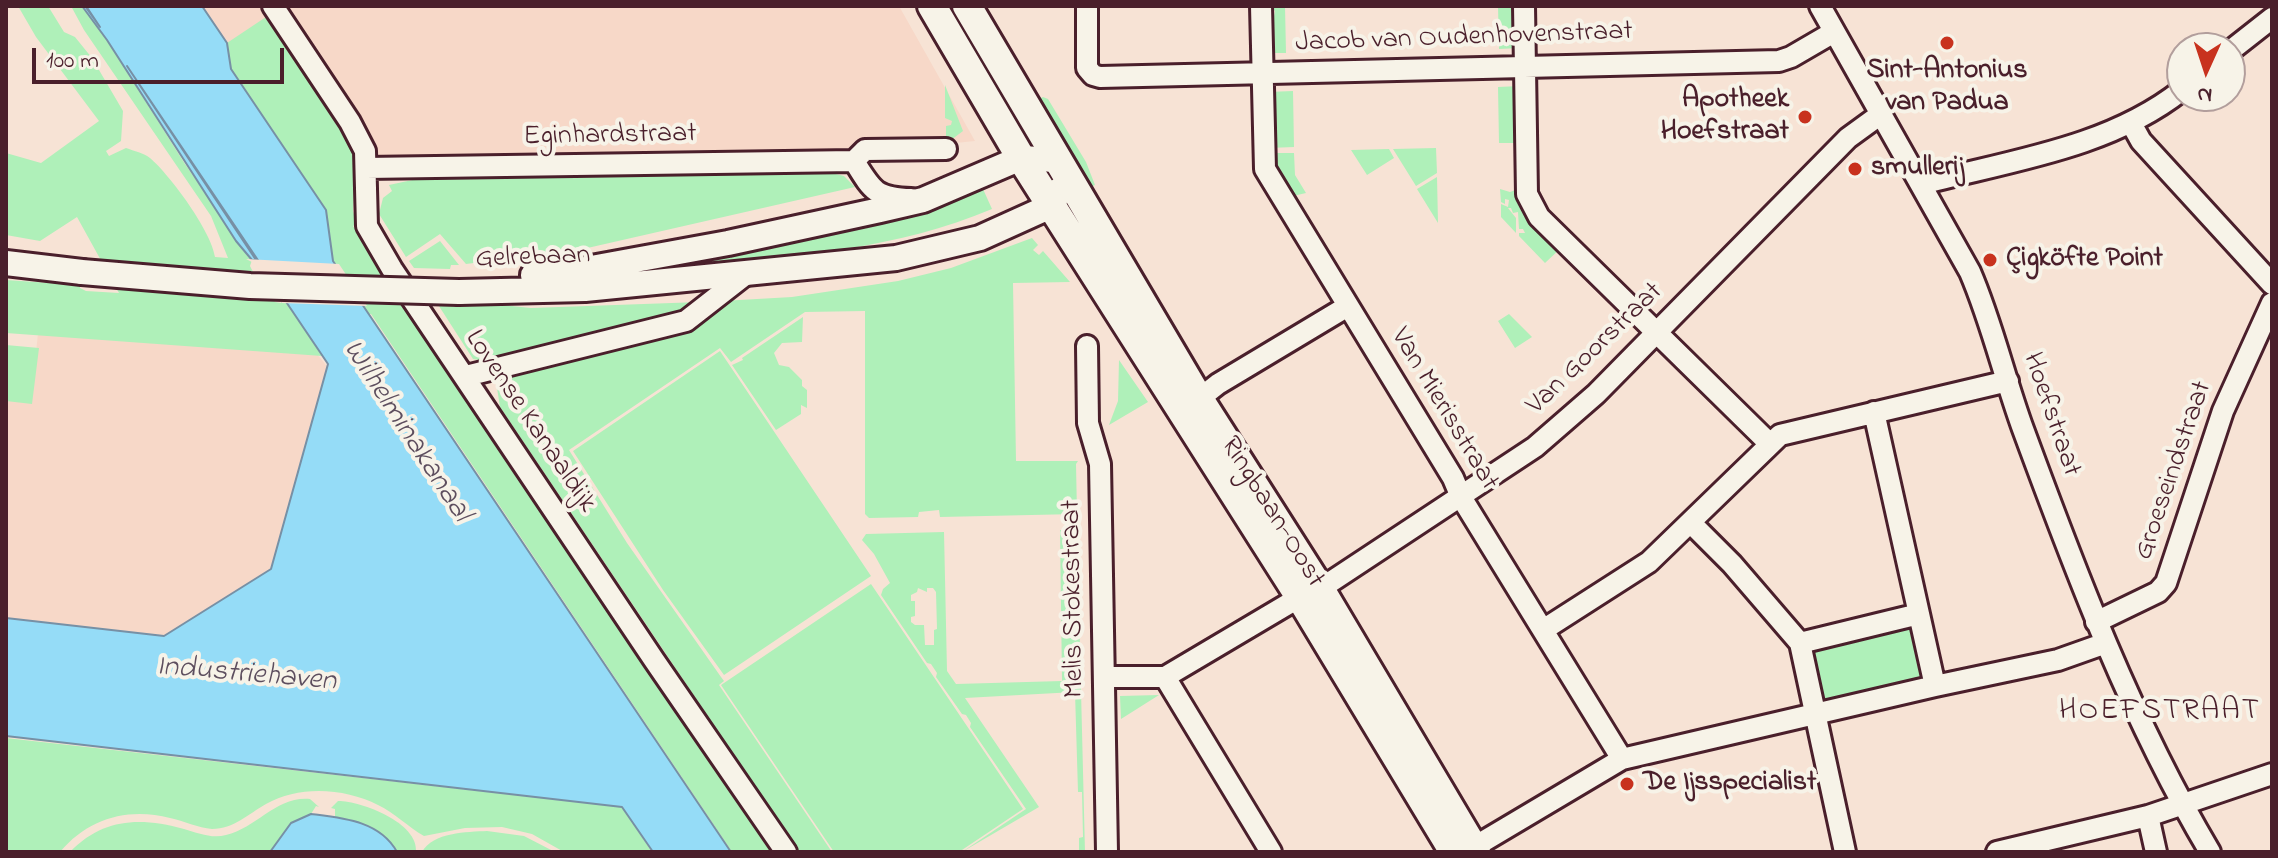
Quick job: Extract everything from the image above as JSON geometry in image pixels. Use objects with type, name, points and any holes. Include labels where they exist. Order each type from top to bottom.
[{"type":"main road","name":"Ringbaan-Oost","points":[[932,6],[1021,158],[1310,593]]},
{"type":"main road","name":"Ringbaan-Oost","points":[[967,6],[1310,593],[1468,850]]},
{"type":"street","name":"Lovense Kanaaldijk","points":[[273,6],[350,122],[365,151],[367,226],[402,284],[786,852]]},
{"type":"street","name":"Jacob van Oudenhovenstraat","points":[[1087,6],[1089,72],[1100,77],[1263,74],[1525,58],[1779,61],[1834,32]]},
{"type":"street","name":"Van Mierisstraat","points":[[1261,6],[1265,169],[1622,759]]},
{"type":"street","points":[[1524,6],[1527,194],[1531,206],[1770,444]]},
{"type":"street","name":"Hoefstraat","points":[[1820,6],[1970,272],[1987,312],[2021,424],[2096,622],[2181,803],[2210,852]]},
{"type":"street","points":[[2246,38],[2272,18]]},
{"type":"street","points":[[1921,184],[2088,140],[2131,123],[2166,100]]},
{"type":"street","name":"Van Goorstraat","points":[[1165,677],[1310,593],[1535,447],[1596,394],[1848,138],[1881,114]]},
{"type":"street","points":[[2131,123],[2141,141],[2272,284]]},
{"type":"street","name":"Eginhardstraat","points":[[366,168],[854,161],[865,150],[946,149]]},
{"type":"street","points":[[1021,158],[1060,167],[1053,205]]},
{"type":"street","name":"Gelrebaan","points":[[455,287],[579,270],[728,243],[923,200],[1021,158]]},
{"type":"street","points":[[854,161],[872,190],[887,199],[923,200]]},
{"type":"street","name":"Gelrebaan","points":[[6,263],[79,267],[250,286],[585,289],[896,258],[980,238],[1053,205]]},
{"type":"street","name":"Gelrebaan","points":[[6,254],[79,267]]},
{"type":"street","points":[[466,376],[686,321],[745,275]]},
{"type":"street","name":"Groeseindstraat","points":[[2096,622],[2158,592],[2166,583],[2223,411],[2272,303]]},
{"type":"street","points":[[1199,399],[1218,384],[1348,306]]},
{"type":"street","name":"Melis Stokestraat","points":[[1087,346],[1088,423],[1100,464],[1107,852]]},
{"type":"street","points":[[1543,630],[1649,562],[1786,432],[2008,381]]},
{"type":"street","points":[[1874,412],[1935,686]]},
{"type":"street","points":[[1691,523],[1732,564],[1800,643],[1845,852]]},
{"type":"street","points":[[1800,643],[1919,614]]},
{"type":"street","points":[[1468,850],[1622,759],[2058,660],[2106,643]]},
{"type":"street","points":[[1105,677],[1165,677],[1271,852]]},
{"type":"street","points":[[1997,852],[2148,816],[2272,774]]},
{"type":"street","points":[[2148,816],[2156,852]]},
{"type":"shaded area","points":[[198,6],[899,6],[975,141],[877,151],[303,157]]},
{"type":"shaded area","points":[[38,333],[317,354],[329,369],[282,595],[164,654],[6,633],[6,398],[31,401]]},
{"type":"green space","points":[[18,6],[48,6],[64,32],[75,37],[92,58],[123,111],[121,141],[106,151],[109,156],[126,148],[150,158],[189,204],[206,233],[215,257],[228,258],[211,216],[84,30],[71,6],[82,6],[252,260],[252,270],[275,302],[281,303],[283,297],[322,356],[6,333],[6,280],[80,285],[86,291],[119,293],[77,217],[40,241],[6,235],[6,153],[41,163],[99,121],[36,37]]},
{"type":"green space","points":[[1269,6],[1285,6],[1286,53],[1267,53],[1275,11]]},
{"type":"green space","points":[[1498,6],[1519,6],[1519,48],[1499,49]]},
{"type":"green space","points":[[269,15],[342,124],[350,141],[355,169],[353,211],[357,224],[353,226],[415,312],[412,314],[681,713],[684,712],[691,721],[688,724],[775,852],[732,852],[333,261],[326,210],[231,69],[227,43]]},
{"type":"green space","points":[[945,85],[963,131],[951,140],[946,139],[946,126],[951,125],[952,121],[945,118]]},
{"type":"green space","points":[[1520,86],[1521,143],[1499,143],[1498,87]]},
{"type":"green space","points":[[1293,91],[1294,147],[1269,148],[1268,92]]},
{"type":"green space","points":[[1043,97],[1048,99],[1086,162],[1095,185],[1088,188],[1035,101]]},
{"type":"green space","points":[[1436,148],[1437,173],[1416,186],[1393,149]]},
{"type":"green space","points":[[1389,149],[1394,158],[1367,175],[1351,150]]},
{"type":"green space","points":[[1270,153],[1294,153],[1295,175],[1306,193],[1293,196],[1271,170]]},
{"type":"green space","points":[[831,169],[832,173],[844,176],[855,187],[583,249],[466,264],[440,234],[406,257],[379,214],[383,198],[392,191],[389,185],[417,179]]},
{"type":"green space","points":[[1437,177],[1438,223],[1417,189]]},
{"type":"green space","points":[[983,189],[992,209],[920,233],[846,249],[694,267],[693,261],[915,214]]},
{"type":"green space","points":[[1500,189],[1510,192],[1518,189],[1562,247],[1545,263],[1519,236],[1519,233],[1525,233],[1519,229],[1518,212],[1513,213],[1508,208],[1516,218],[1516,233],[1501,217],[1501,204],[1508,207],[1509,200],[1505,199],[1505,204],[1501,202]]},
{"type":"green space","points":[[1032,238],[1038,245],[1033,250],[1039,255],[1043,251],[1070,282],[1013,283],[1016,461],[1078,461],[1077,514],[940,517],[939,510],[919,512],[918,517],[869,518],[865,514],[865,311],[805,312],[731,362],[720,348],[569,450],[627,543],[724,681],[719,685],[832,852],[799,852],[500,407],[497,388],[505,374],[722,301],[792,297],[898,281],[951,268]]},
{"type":"green space","points":[[440,241],[459,265],[451,265],[450,269],[414,268],[409,261]]},
{"type":"green space","points":[[700,302],[691,311],[485,361],[473,359],[437,303],[531,308]]},
{"type":"green space","points":[[1509,314],[1532,337],[1515,348],[1498,321]]},
{"type":"green space","points":[[803,317],[802,342],[782,343],[774,353],[779,365],[789,367],[802,380],[802,386],[807,390],[807,408],[801,405],[801,414],[776,430],[732,365]]},
{"type":"green space","points":[[6,345],[39,348],[32,404],[6,401]]},
{"type":"green space","points":[[720,351],[871,576],[724,675],[663,590],[573,451]]},
{"type":"green space","points":[[1119,360],[1148,402],[1109,425],[1118,401]]},
{"type":"green space","points":[[1077,529],[1085,852],[1079,852],[1079,838],[1083,837],[1082,792],[1078,792],[1075,692],[965,698],[1039,807],[962,852],[1026,809],[970,727],[966,715],[962,714],[936,677],[931,664],[927,663],[881,595],[890,583],[874,554],[862,540],[866,534],[944,532],[947,671],[956,684],[1062,681],[1060,530]],"holes":[[[918,588],[927,592],[927,588],[933,588],[936,592],[934,645],[925,645],[924,625],[911,622],[911,617],[915,616],[915,601],[911,601],[911,595]]]},
{"type":"green space","points":[[871,584],[1023,809],[959,852],[834,852],[721,685]]},
{"type":"green space","points":[[1916,620],[1929,682],[1818,708],[1805,647]]},
{"type":"green space","points":[[1159,695],[1121,719],[1120,696]]},
{"type":"green space","points":[[6,738],[622,807],[652,852],[564,852],[532,834],[502,827],[465,828],[424,836],[365,799],[337,792],[307,791],[279,798],[234,824],[220,828],[207,828],[155,815],[125,815],[96,823],[71,840],[60,852],[6,852]]},
{"type":"green space","points":[[310,799],[319,807],[291,823],[270,852],[70,852],[96,832],[123,823],[152,823],[210,836],[226,835],[287,802]]},
{"type":"green space","points":[[338,801],[374,809],[399,823],[414,841],[416,852],[397,852],[385,838],[370,828],[335,817],[335,809],[331,808]]},
{"type":"green space","points":[[487,831],[524,836],[555,852],[422,852],[427,845],[442,837]]},
{"type":"water","points":[[82,6],[100,27],[86,6],[202,6],[227,43],[231,69],[326,210],[333,261],[731,852],[653,852],[622,807],[6,736],[6,618],[164,636],[271,569],[328,364],[127,66],[256,260],[252,260],[236,241]]},
{"type":"water","points":[[311,814],[371,827],[397,852],[270,852],[291,823]]},
{"type":"pier","points":[[246,259],[339,264],[367,306],[282,303],[256,264]]},
{"type":"place","name":"Sint-Antonius van Padua","points":[[1947,43]]},
{"type":"place","name":"Apotheek Hoefstraat","points":[[1805,117]]},
{"type":"place","name":"smullerij","points":[[1855,169]]},
{"type":"place","name":"Çigköfte Point","points":[[1990,260]]},
{"type":"place","name":"De Ijsspecialist","points":[[1627,784]]},
{"type":"district","name":"HOEFSTRAAT","points":[[2160,713]]},
{"type":"water label","name":"Wilhelminakanaal","points":[[405,432]]},
{"type":"water label","name":"Industriehaven","points":[[246,676]]}]
